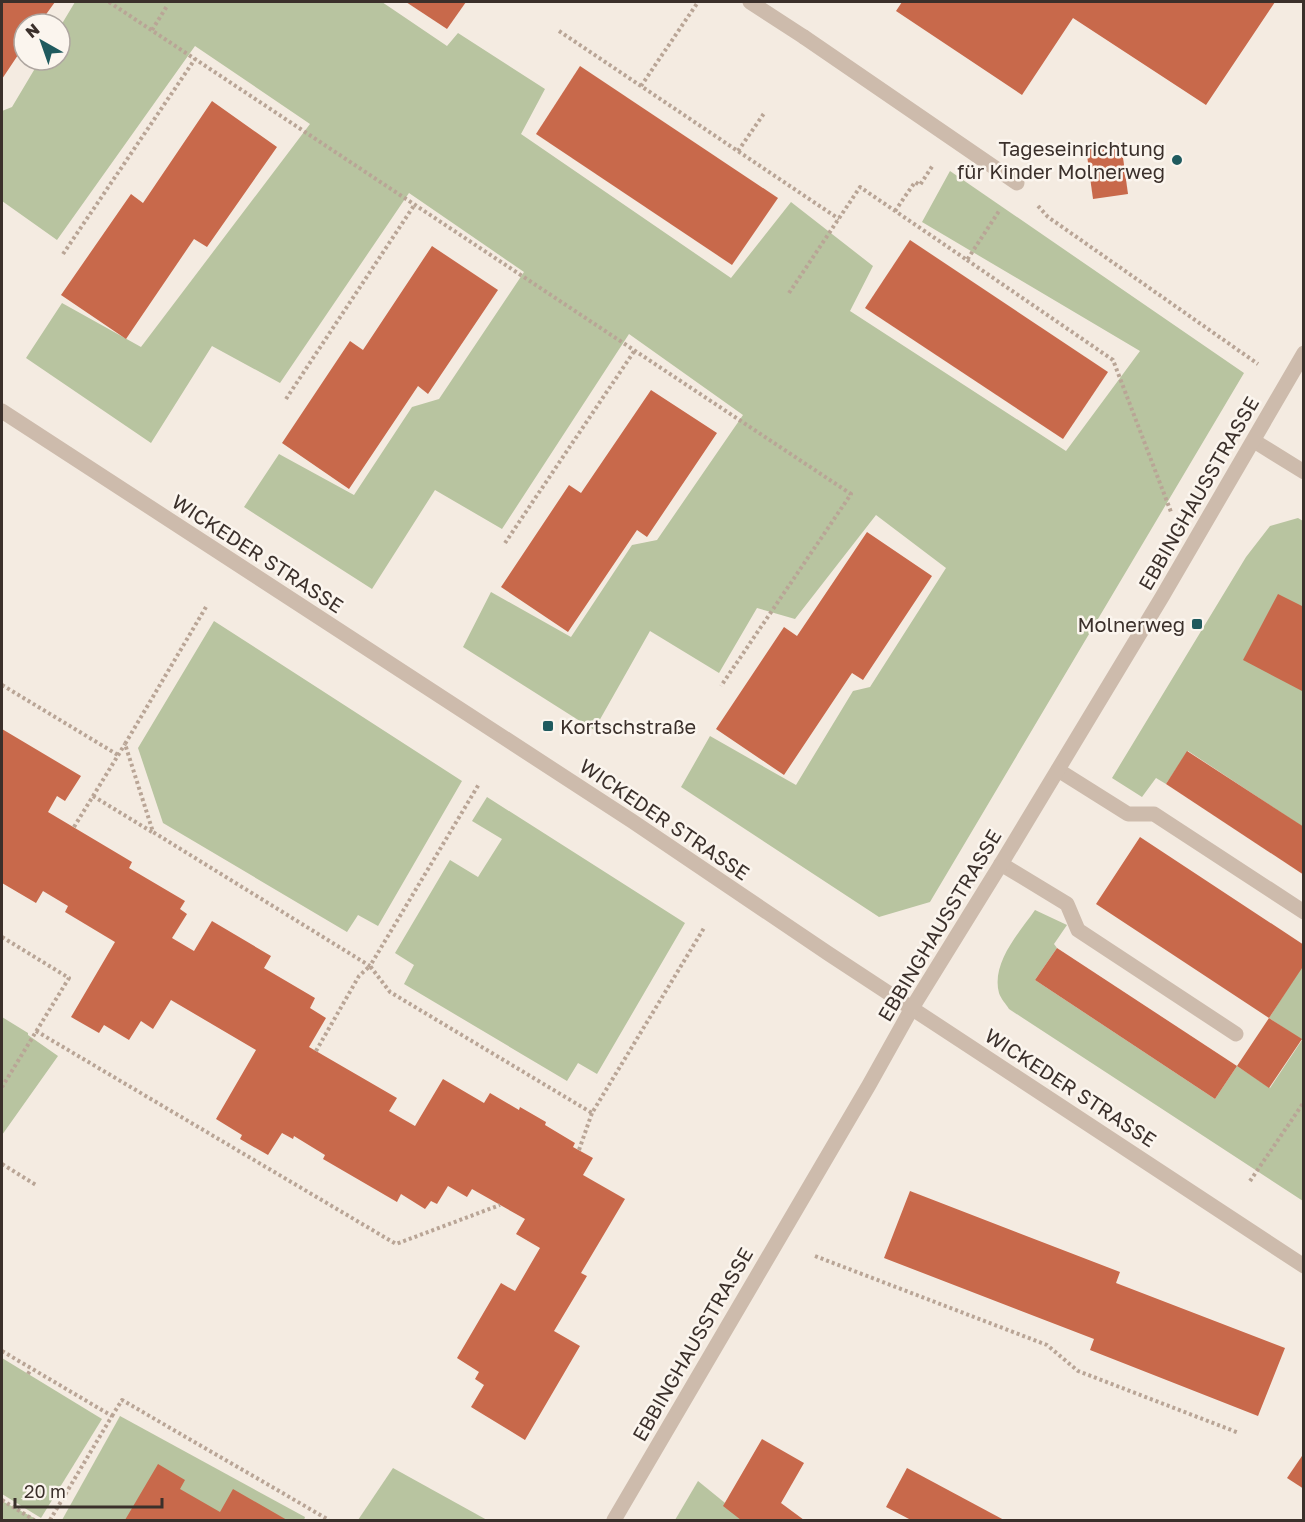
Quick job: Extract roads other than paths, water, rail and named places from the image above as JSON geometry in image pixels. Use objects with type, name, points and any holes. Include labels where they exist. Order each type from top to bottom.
[{"type":"street","points":[[750,2],[1017,183]]},
{"type":"street","name":"EBBINGHAUSSTRASSE","points":[[614,1521],[912,1008],[1058,770],[1304,353]]},
{"type":"street","name":"WICKEDER STRASSE","points":[[2,411],[632,821],[1304,1266]]},
{"type":"street","points":[[1254,441],[1304,472]]},
{"type":"street","points":[[1058,770],[1128,814],[1154,814],[1304,912]]},
{"type":"street","points":[[1001,864],[1067,904],[1078,930],[1236,1034]]},
{"type":"place","name":"Tageseinrichtung für Kinder Molnerweg","points":[[1177,160]]},
{"type":"place","name":"Molnerweg","points":[[1197,624]]},
{"type":"place","name":"Kortschstraße","points":[[548,726]]}]
